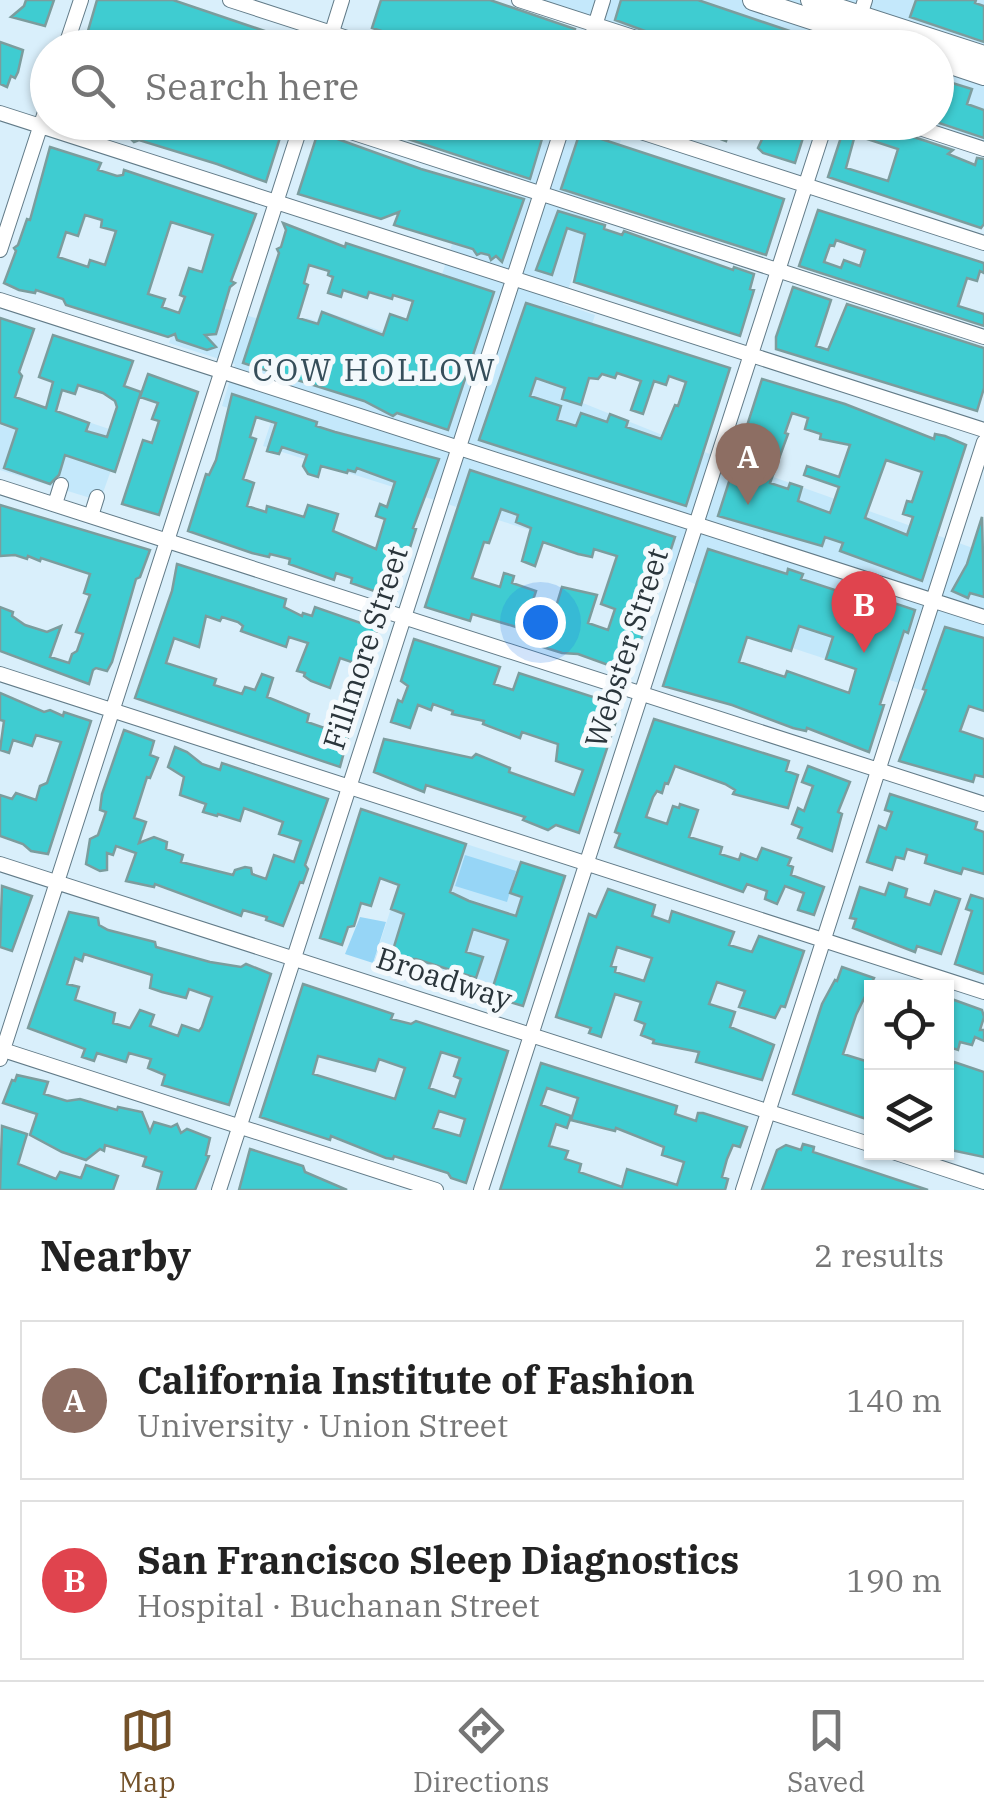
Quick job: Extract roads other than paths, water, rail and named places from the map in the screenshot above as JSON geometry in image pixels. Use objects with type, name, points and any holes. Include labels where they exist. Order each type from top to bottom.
[{"type":"highway","points":[[753,0],[857,24]]},
{"type":"highway","points":[[811,0],[857,24]]},
{"type":"highway","points":[[954,48],[984,56]]},
{"type":"highway","points":[[954,65],[984,74]]},
{"type":"street","points":[[71,30],[80,0]]},
{"type":"street","points":[[230,0],[304,30]]},
{"type":"street","points":[[332,30],[342,0]]},
{"type":"street","points":[[519,0],[614,30]]},
{"type":"street","points":[[594,30],[604,0]]},
{"type":"street","points":[[0,113],[30,123]]},
{"type":"street","points":[[954,139],[984,149]]},
{"type":"street","points":[[0,250],[35,140]]},
{"type":"street","points":[[84,140],[984,430]]},
{"type":"street","points":[[296,140],[1,1053],[436,1190]]},
{"type":"street","points":[[375,140],[984,337]]},
{"type":"street","name":"Fillmore Street","points":[[219,1190],[558,140]]},
{"type":"street","points":[[665,140],[984,244]]},
{"type":"street","name":"Webster Street","points":[[481,1190],[820,140]]},
{"type":"street","points":[[0,300],[984,618]]},
{"type":"street","points":[[742,1190],[984,442]]},
{"type":"street","points":[[55,504],[62,485]]},
{"type":"street","points":[[0,486],[984,804]]},
{"type":"street","points":[[91,516],[97,497]]},
{"type":"street","points":[[0,674],[984,992]]},
{"type":"street","name":"Broadway","points":[[0,864],[864,1143]]},
{"type":"street","points":[[918,1160],[984,1182]]},
{"type":"place","name":"California Institute of Fashion","points":[[748,505]]},
{"type":"place","name":"San Francisco Sleep Diagnostics","points":[[864,653]]},
{"type":"district","name":"COW HOLLOW","points":[[375,370]]}]
